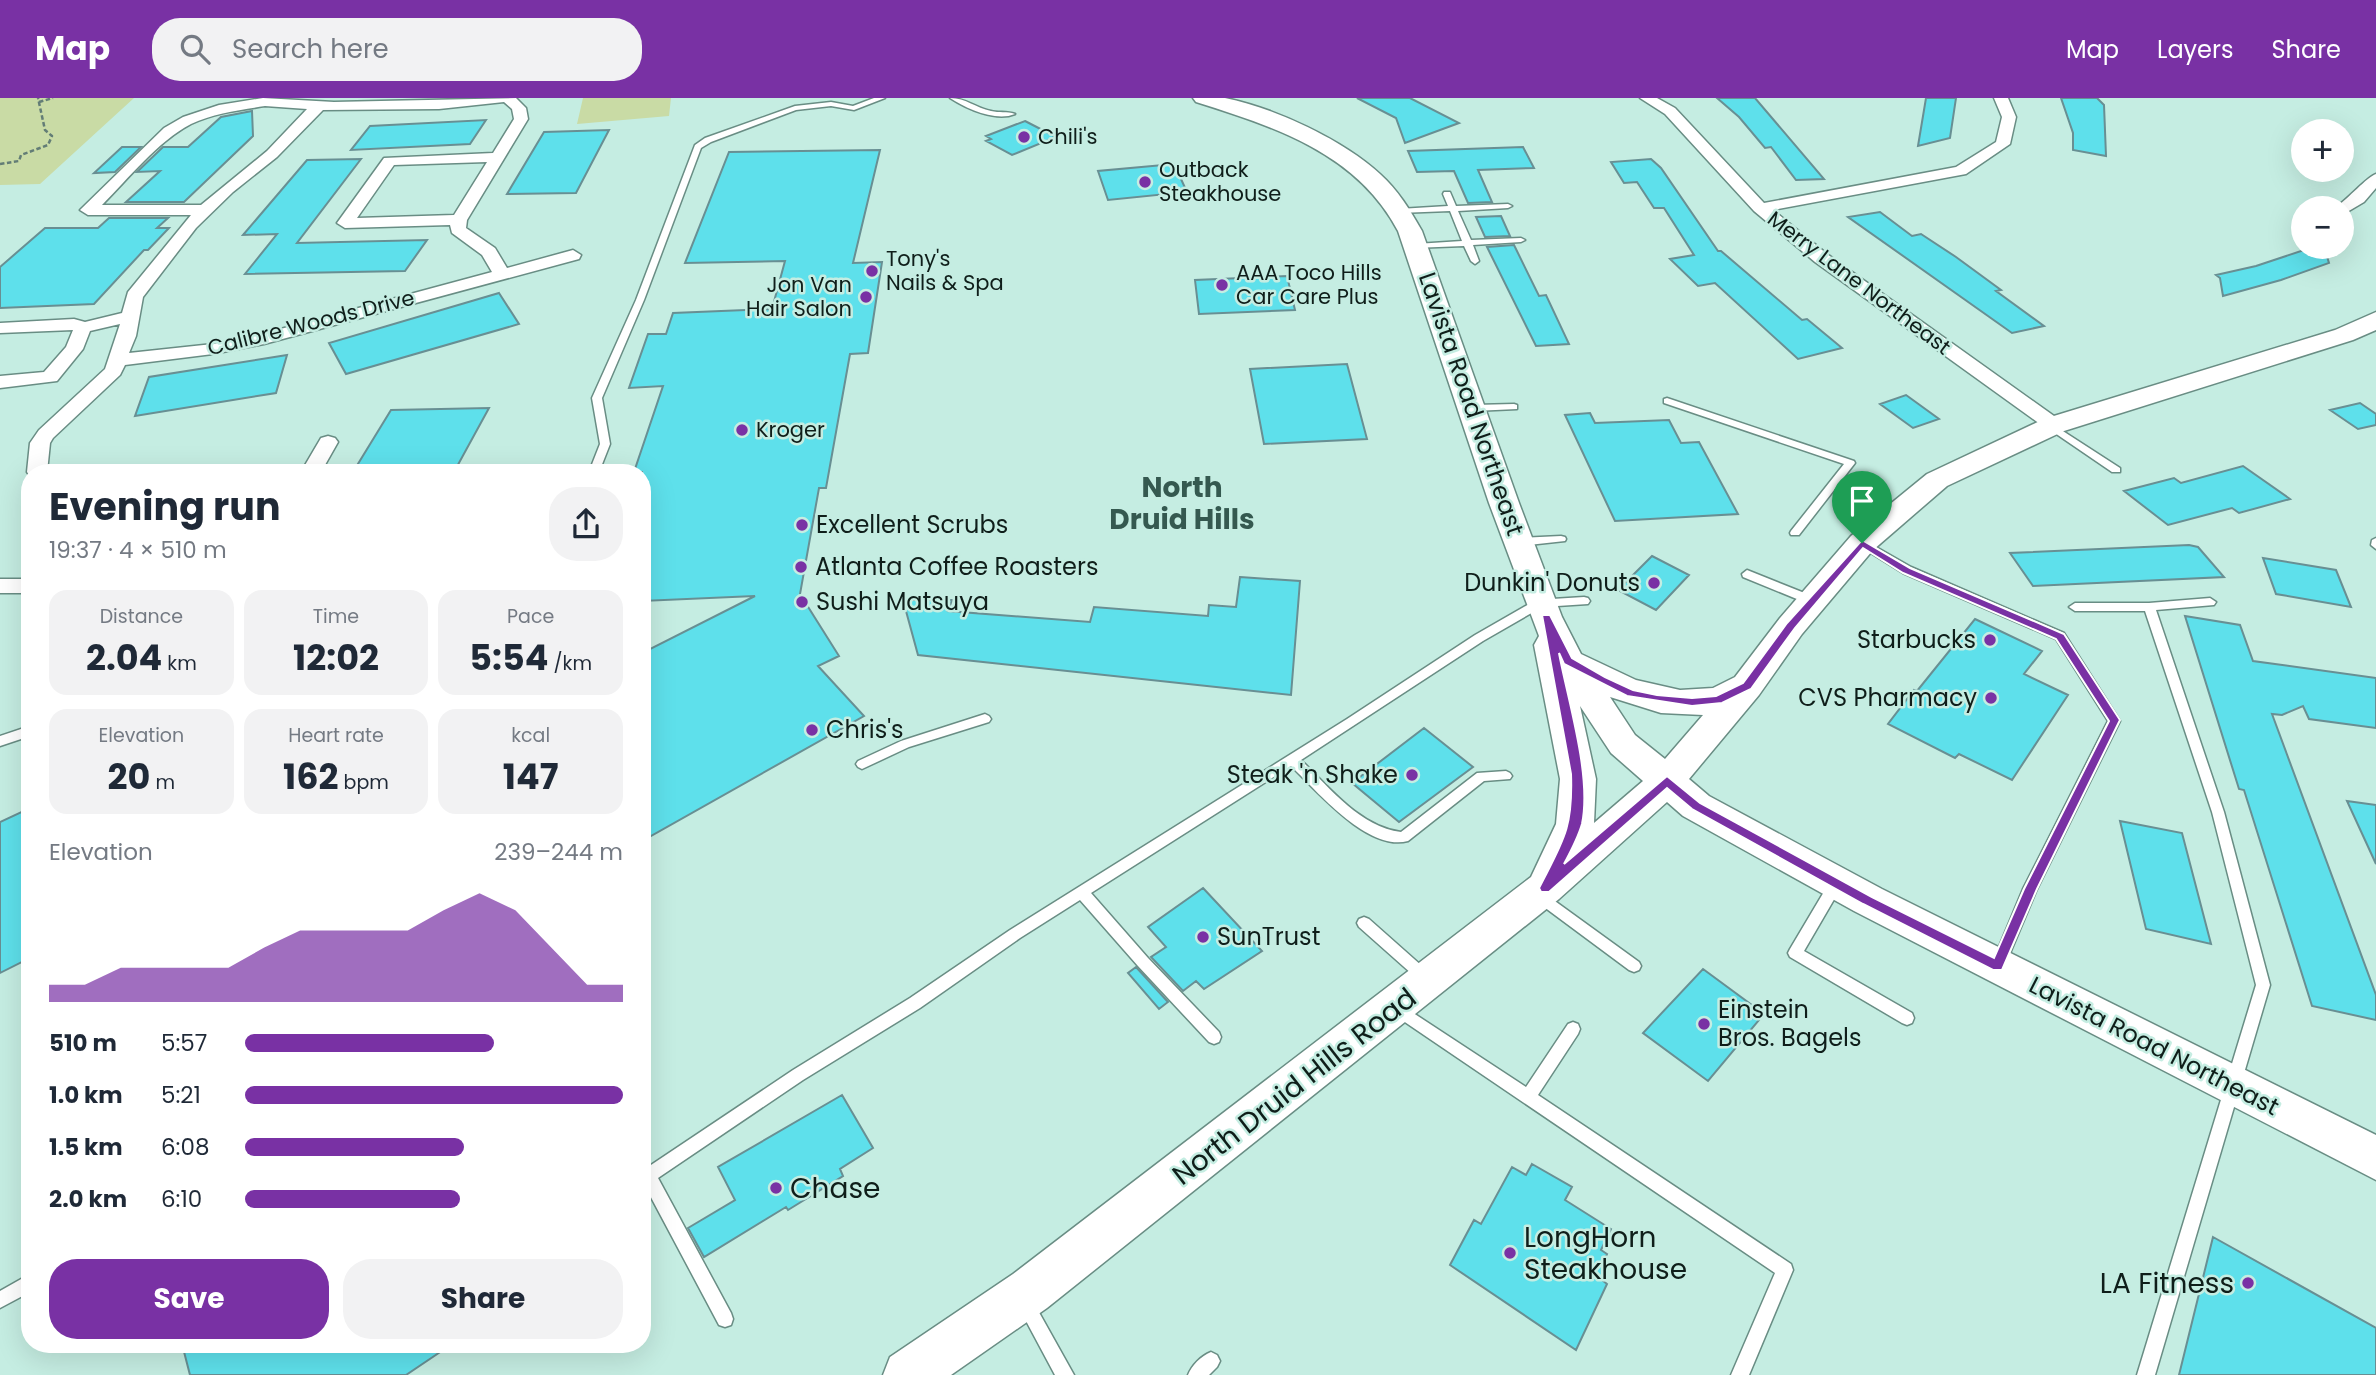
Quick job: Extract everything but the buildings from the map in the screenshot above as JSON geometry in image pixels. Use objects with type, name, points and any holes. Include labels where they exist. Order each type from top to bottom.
[{"type":"main road","name":"Lavista Road Northeast","points":[[1203,98],[1279,122],[1315,139],[1372,178],[1399,211],[1416,246],[1543,610],[1568,661],[1623,744],[1696,806],[1837,883],[2376,1158]]},
{"type":"main road","name":"North Druid Hills Road","points":[[908,1375],[1021,1297],[1541,891],[1667,781],[1862,543],[1937,480],[2053,426],[2344,335],[2376,320]]},
{"type":"main road","points":[[1541,891],[1567,846],[1576,824],[1578,799],[1577,774],[1543,610]]},
{"type":"main road","points":[[1568,661],[1631,694],[1657,699],[1692,702],[1718,700],[1747,686]]},
{"type":"street","points":[[204,210],[88,210],[169,131],[229,103],[452,104],[506,98],[519,108],[522,119],[459,220],[458,230],[489,252],[502,275]]},
{"type":"street","name":"Merry Lane Northeast","points":[[1647,98],[1670,111],[1684,124],[1760,208],[1885,306],[2053,426]]},
{"type":"street","points":[[1760,208],[1961,171],[2003,144],[2009,117],[2001,98]]},
{"type":"street","points":[[38,464],[40,443],[46,434],[107,380],[127,336],[130,304],[139,288],[204,210],[226,188],[272,154],[307,102]]},
{"type":"street","points":[[459,220],[345,223],[390,161],[498,158]]},
{"type":"street","points":[[2354,201],[2376,178]]},
{"type":"street","name":"Calibre Woods Drive","points":[[118,360],[213,349],[264,339],[573,255]]},
{"type":"street","points":[[0,328],[74,324],[83,328],[130,316]]},
{"type":"street","points":[[0,382],[50,377],[74,349],[83,328]]},
{"type":"street","points":[[316,464],[328,442]]},
{"type":"street","points":[[0,586],[21,586]]},
{"type":"lane","points":[[597,464],[605,444],[597,398],[645,287],[698,147],[708,140],[795,108],[831,104],[854,108],[881,98]]},
{"type":"lane","points":[[954,98],[989,113],[1011,114]]},
{"type":"lane","points":[[1447,194],[1475,261]]},
{"type":"lane","points":[[1399,211],[1508,206]]},
{"type":"lane","points":[[1416,246],[1521,240]]},
{"type":"lane","points":[[1667,401],[1850,463],[1796,533]]},
{"type":"lane","points":[[1474,408],[1514,407]]},
{"type":"lane","points":[[2053,426],[2116,470]]},
{"type":"lane","points":[[1518,542],[1561,540]]},
{"type":"lane","points":[[1862,543],[1907,570],[2060,636],[2115,720],[2030,889],[1998,966]]},
{"type":"lane","points":[[1746,575],[1813,601]]},
{"type":"lane","points":[[651,1174],[798,1075],[915,1003],[1081,892],[1292,760],[1479,638],[1543,610],[1584,601]]},
{"type":"lane","points":[[2075,607],[2149,607],[2210,602]]},
{"type":"lane","points":[[2147,1375],[2231,1085],[2263,985],[2218,812],[2149,607]]},
{"type":"lane","points":[[862,764],[905,744],[985,719]]},
{"type":"lane","points":[[0,741],[21,734]]},
{"type":"lane","points":[[1292,760],[1348,813],[1382,835],[1403,837],[1481,776],[1506,776]]},
{"type":"lane","points":[[1837,883],[1795,953],[1907,1018]]},
{"type":"lane","points":[[1541,891],[1633,966]]},
{"type":"lane","points":[[1081,892],[1214,1037]]},
{"type":"lane","points":[[1364,923],[1412,994],[1528,1097],[1785,1270],[1740,1375]]},
{"type":"lane","points":[[1528,1097],[1573,1029]]},
{"type":"lane","points":[[651,1189],[725,1319]]},
{"type":"lane","points":[[0,1300],[21,1287]]},
{"type":"lane","points":[[1021,1297],[1065,1375]]},
{"type":"lane","points":[[1198,1375],[1211,1361]]},
{"type":"path","points":[[0,164],[19,161],[21,155],[48,145],[52,136],[45,130],[39,100],[52,98]]},
{"type":"green space","points":[[0,98],[134,98],[40,184],[0,185]]},
{"type":"green space","points":[[583,98],[671,98],[669,116],[577,124]]},
{"type":"place","name":"Chili's","points":[[1024,137]]},
{"type":"place","name":"Outback Steakhouse","points":[[1145,182]]},
{"type":"place","name":"Tony's Nails & Spa","points":[[872,271]]},
{"type":"place","name":"AAA Toco Hills Car Care Plus","points":[[1222,285]]},
{"type":"place","name":"Jon Van Hair Salon","points":[[866,297]]},
{"type":"place","name":"Kroger","points":[[742,430]]},
{"type":"place","name":"Excellent Scrubs","points":[[802,525]]},
{"type":"place","name":"Atlanta Coffee Roasters","points":[[801,567]]},
{"type":"place","name":"Dunkin' Donuts","points":[[1654,583]]},
{"type":"place","name":"Sushi Matsuya","points":[[802,602]]},
{"type":"place","name":"Starbucks","points":[[1990,640]]},
{"type":"place","name":"CVS Pharmacy","points":[[1991,698]]},
{"type":"place","name":"Chris's","points":[[812,730]]},
{"type":"place","name":"Steak 'n Shake","points":[[1412,775]]},
{"type":"place","name":"SunTrust","points":[[1203,937]]},
{"type":"place","name":"Einstein Bros. Bagels","points":[[1704,1024]]},
{"type":"place","name":"Chase","points":[[776,1188]]},
{"type":"place","name":"LongHorn Steakhouse","points":[[1510,1253]]},
{"type":"place","name":"LA Fitness","points":[[2248,1283]]},
{"type":"district","name":"North Druid Hills","points":[[1182,503]]},
{"type":"route","points":[[1862,543],[1907,570],[2060,636],[2115,720],[2030,889],[1998,966],[1868,900],[1696,806],[1667,781],[1545,888],[1576,824],[1578,799],[1578,779],[1546,617],[1568,661],[1601,680],[1631,694],[1657,699],[1692,702],[1718,700],[1747,686],[1791,626],[1862,543]]}]
